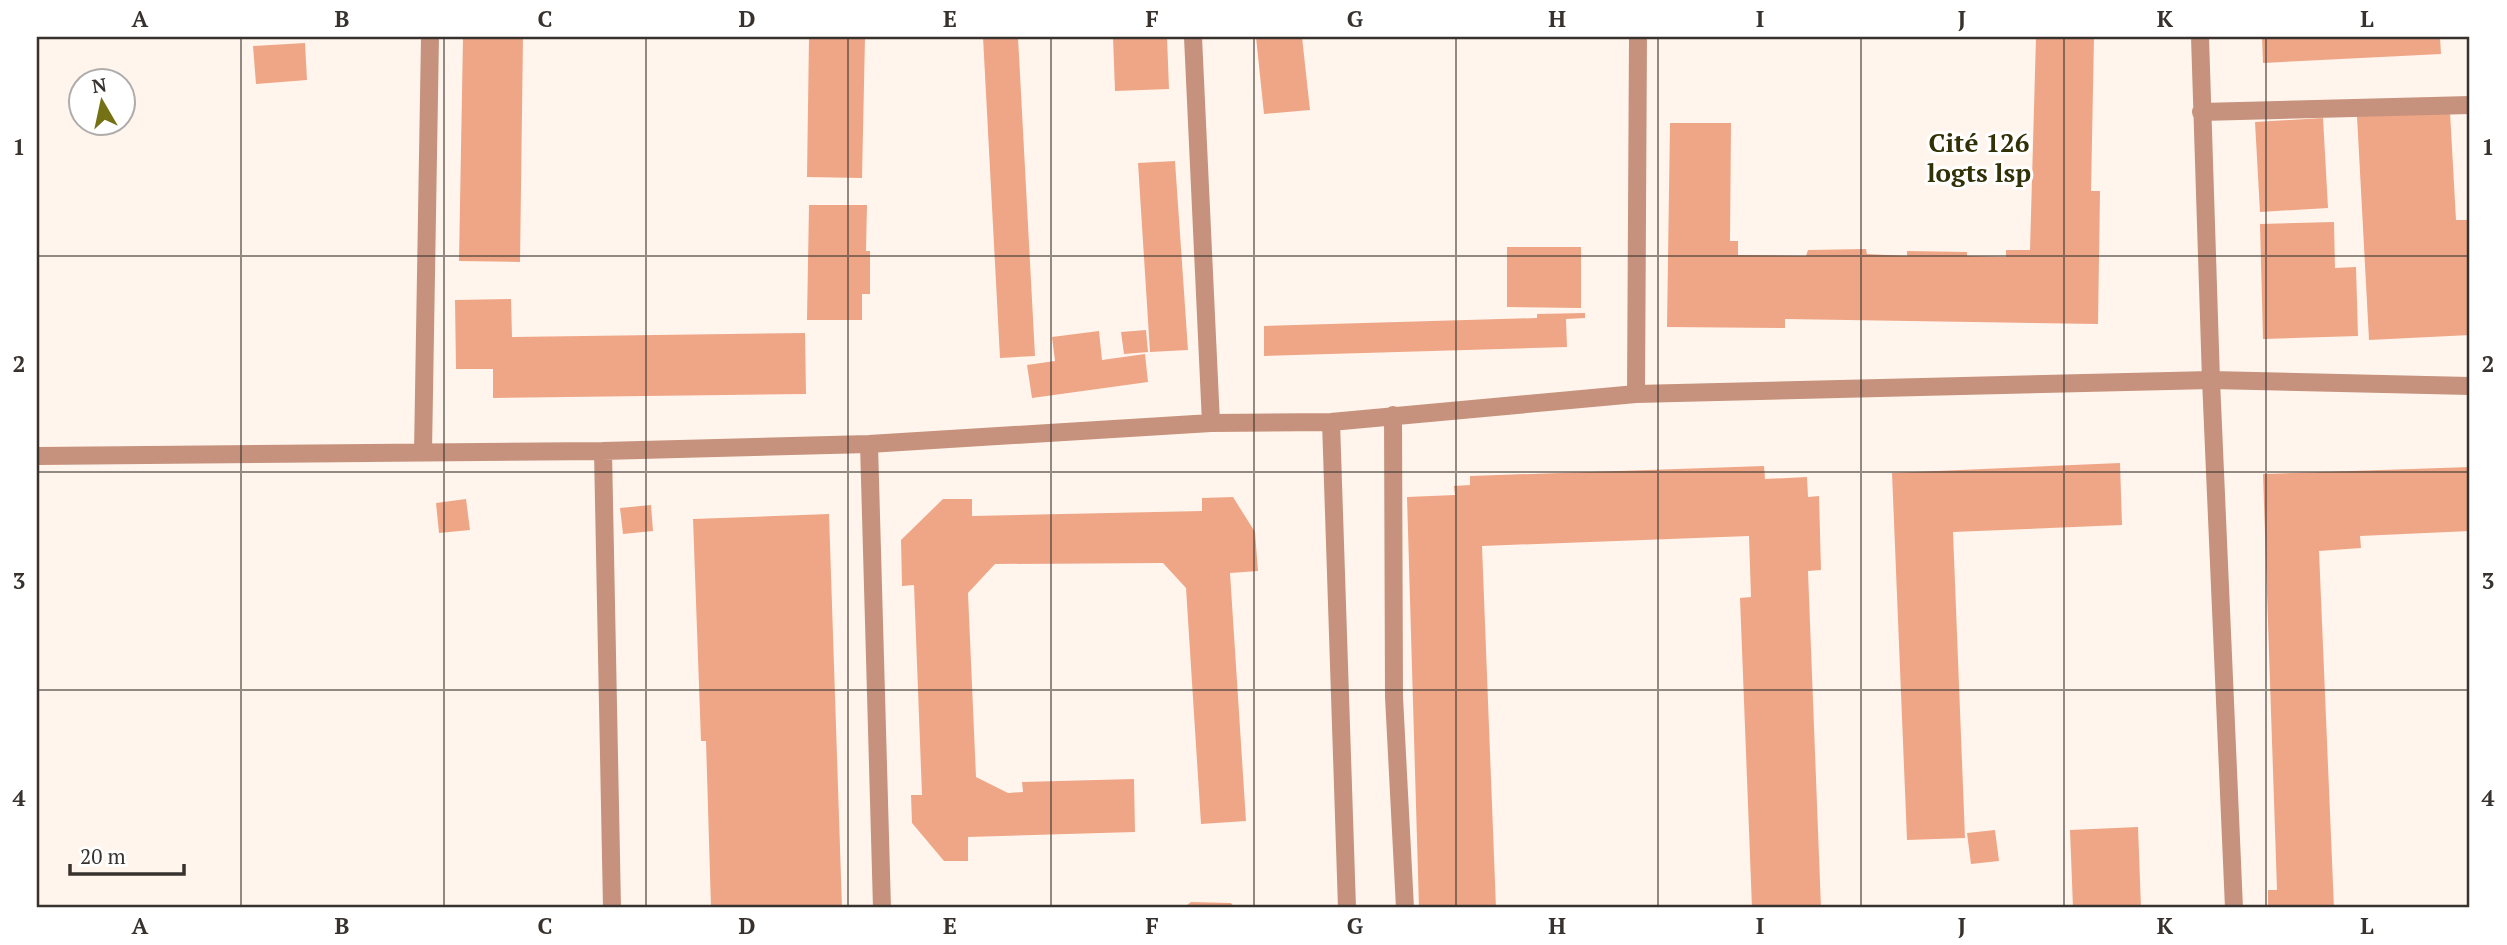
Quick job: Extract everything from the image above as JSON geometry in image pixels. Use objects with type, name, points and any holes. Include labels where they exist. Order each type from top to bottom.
[{"type":"street","points":[[422,452],[430,37]]},
{"type":"street","points":[[1193,37],[1211,423]]},
{"type":"street","points":[[1636,394],[1638,37]]},
{"type":"street","points":[[2200,37],[2211,380],[2234,908]]},
{"type":"street","points":[[2201,112],[2470,105]]},
{"type":"street","points":[[37,456],[603,451],[869,444],[1211,423],[1331,422],[1636,394],[2211,380],[2470,386]]},
{"type":"street","points":[[1393,415],[1394,697],[1405,908]]},
{"type":"street","points":[[1331,422],[1347,908]]},
{"type":"street","points":[[869,444],[882,908]]},
{"type":"street","points":[[603,451],[612,908]]},
{"type":"building","points":[[463,37],[523,37],[520,262],[459,261]]},
{"type":"building","points":[[809,37],[865,37],[862,178],[807,177]]},
{"type":"building","points":[[983,37],[1018,37],[1035,356],[1000,358]]},
{"type":"building","points":[[1113,37],[1167,37],[1169,89],[1115,91]]},
{"type":"building","points":[[1256,37],[1302,37],[1310,110],[1264,114]]},
{"type":"building","points":[[2036,37],[2094,37],[2091,191],[2100,191],[2098,324],[1785,319],[1785,328],[1667,327],[1670,123],[1731,123],[1730,241],[1738,241],[1738,255],[1806,256],[1808,250],[1866,249],[1867,254],[1907,256],[1907,251],[1967,252],[1967,256],[2006,257],[2006,250],[2030,250]]},
{"type":"building","points":[[2262,37],[2440,37],[2441,54],[2263,63]]},
{"type":"building","points":[[305,43],[307,80],[256,84],[253,46]]},
{"type":"building","points":[[2450,112],[2456,220],[2470,220],[2470,335],[2369,340],[2357,116]]},
{"type":"building","points":[[2323,118],[2328,208],[2260,212],[2255,122]]},
{"type":"building","points":[[1175,161],[1188,350],[1150,352],[1138,163]]},
{"type":"building","points":[[809,205],[867,205],[866,251],[870,251],[870,294],[862,294],[862,320],[807,320]]},
{"type":"building","points":[[2334,222],[2335,268],[2356,267],[2358,336],[2263,339],[2260,224]]},
{"type":"building","points":[[1507,247],[1581,247],[1581,308],[1507,307]]},
{"type":"building","points":[[511,299],[512,337],[805,333],[806,394],[493,398],[493,369],[456,369],[455,300]]},
{"type":"building","points":[[1585,313],[1585,318],[1566,319],[1567,347],[1264,356],[1264,326],[1537,318],[1537,314]]},
{"type":"building","points":[[1146,330],[1148,352],[1124,354],[1121,332]]},
{"type":"building","points":[[1099,331],[1102,360],[1145,354],[1148,382],[1032,398],[1027,365],[1055,361],[1052,337]]},
{"type":"building","points":[[2120,463],[2122,525],[1953,532],[1965,838],[1907,840],[1892,473]]},
{"type":"building","points":[[1764,466],[1765,479],[1807,477],[1808,497],[1819,496],[1821,570],[1808,571],[1821,908],[1752,908],[1740,598],[1751,597],[1749,536],[1482,546],[1496,908],[1419,908],[1407,497],[1455,495],[1454,486],[1470,485],[1470,476]]},
{"type":"building","points":[[2470,467],[2470,531],[2360,536],[2361,548],[2319,551],[2334,908],[2268,908],[2268,890],[2277,890],[2263,474]]},
{"type":"building","points":[[1233,497],[1255,532],[1258,571],[1230,573],[1246,821],[1201,824],[1186,588],[1163,563],[995,564],[968,593],[976,777],[1008,793],[1023,792],[1022,782],[1134,779],[1135,832],[968,837],[968,861],[944,861],[912,823],[911,795],[922,795],[914,585],[902,586],[901,540],[943,499],[972,499],[972,516],[1202,511],[1202,498]]},
{"type":"building","points":[[466,499],[470,530],[439,533],[436,503]]},
{"type":"building","points":[[651,505],[653,531],[623,534],[620,508]]},
{"type":"building","points":[[829,514],[842,908],[711,908],[706,741],[701,741],[693,519]]},
{"type":"building","points":[[2138,827],[2141,908],[2073,908],[2070,830]]},
{"type":"building","points":[[1995,830],[1999,861],[1971,864],[1967,833]]},
{"type":"building","points":[[1191,902],[1231,903],[1235,908],[1183,908]]},
{"type":"building","points":[[1115,905],[1117,908],[1037,908],[1037,906]]},
{"type":"district","name":"Cité 126 logts lsp","points":[[1979,158]]}]
